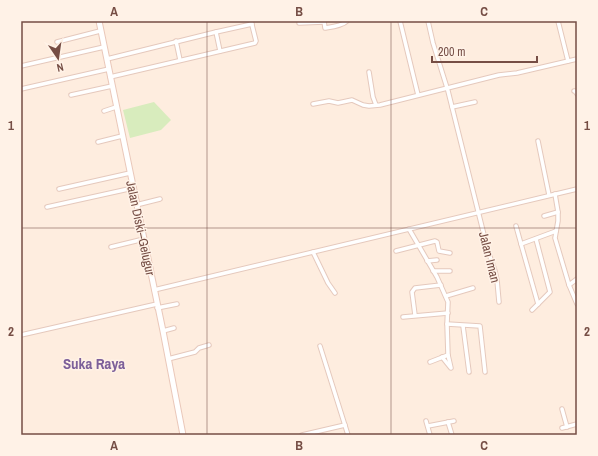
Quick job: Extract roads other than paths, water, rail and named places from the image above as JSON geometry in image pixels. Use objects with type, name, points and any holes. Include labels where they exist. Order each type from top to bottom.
[{"type":"main road","name":"Jalan Diski–Gelugur","points":[[99,21],[183,435]]},
{"type":"street","points":[[299,23],[324,21],[325,28],[341,23],[344,24],[347,21]]},
{"type":"street","points":[[400,21],[418,95]]},
{"type":"street","name":"Jalan Iman","points":[[428,21],[433,43],[447,87],[488,252],[495,271],[499,302]]},
{"type":"street","points":[[558,21],[568,61]]},
{"type":"street","points":[[106,59],[251,23],[256,41],[255,43],[110,77]]},
{"type":"street","points":[[57,42],[100,30]]},
{"type":"street","points":[[216,32],[220,51]]},
{"type":"street","points":[[176,41],[180,60]]},
{"type":"street","points":[[21,66],[104,47]]},
{"type":"street","points":[[313,104],[329,101],[338,103],[352,100],[363,105],[376,105],[499,75],[577,59]]},
{"type":"street","points":[[21,89],[109,69]]},
{"type":"street","points":[[368,72],[376,105]]},
{"type":"street","points":[[72,95],[112,86]]},
{"type":"street","points":[[574,91],[577,94]]},
{"type":"street","points":[[452,107],[474,102]]},
{"type":"street","points":[[104,111],[116,107]]},
{"type":"street","points":[[98,142],[122,136]]},
{"type":"street","points":[[538,141],[549,195]]},
{"type":"street","points":[[59,189],[130,173]]},
{"type":"street","points":[[47,207],[133,188]]},
{"type":"street","points":[[154,290],[577,189]]},
{"type":"street","points":[[555,194],[558,212],[555,238],[569,285],[577,304]]},
{"type":"street","points":[[136,205],[160,199]]},
{"type":"street","points":[[544,216],[558,212]]},
{"type":"street","points":[[516,226],[538,304]]},
{"type":"street","points":[[409,229],[441,285],[448,302],[448,355],[451,368],[442,357]]},
{"type":"street","points":[[521,244],[556,231]]},
{"type":"street","points":[[532,310],[550,292],[536,239]]},
{"type":"street","points":[[111,247],[144,240]]},
{"type":"street","points":[[396,250],[436,241],[439,251],[450,253]]},
{"type":"street","points":[[313,252],[334,293]]},
{"type":"street","points":[[427,261],[437,260]]},
{"type":"street","points":[[433,271],[450,271]]},
{"type":"street","points":[[569,285],[577,279]]},
{"type":"street","points":[[415,315],[413,290],[415,288],[441,285]]},
{"type":"street","points":[[446,296],[473,288]]},
{"type":"street","points":[[21,335],[157,306],[176,304]]},
{"type":"street","points":[[403,317],[448,313]]},
{"type":"street","points":[[447,324],[486,326]]},
{"type":"street","points":[[463,326],[469,372]]},
{"type":"street","points":[[480,326],[485,372]]},
{"type":"street","points":[[163,331],[174,328]]},
{"type":"street","points":[[168,359],[195,352],[199,348],[208,345]]},
{"type":"street","points":[[320,346],[348,435]]},
{"type":"street","points":[[430,362],[448,355]]},
{"type":"street","points":[[562,409],[567,427]]},
{"type":"street","points":[[426,420],[430,435]]},
{"type":"street","points":[[428,426],[454,421]]},
{"type":"street","points":[[448,422],[452,435]]},
{"type":"street","points":[[562,428],[577,424]]},
{"type":"street","points":[[302,435],[345,425]]},
{"type":"district","name":"Suka Raya","points":[[94,364]]}]
